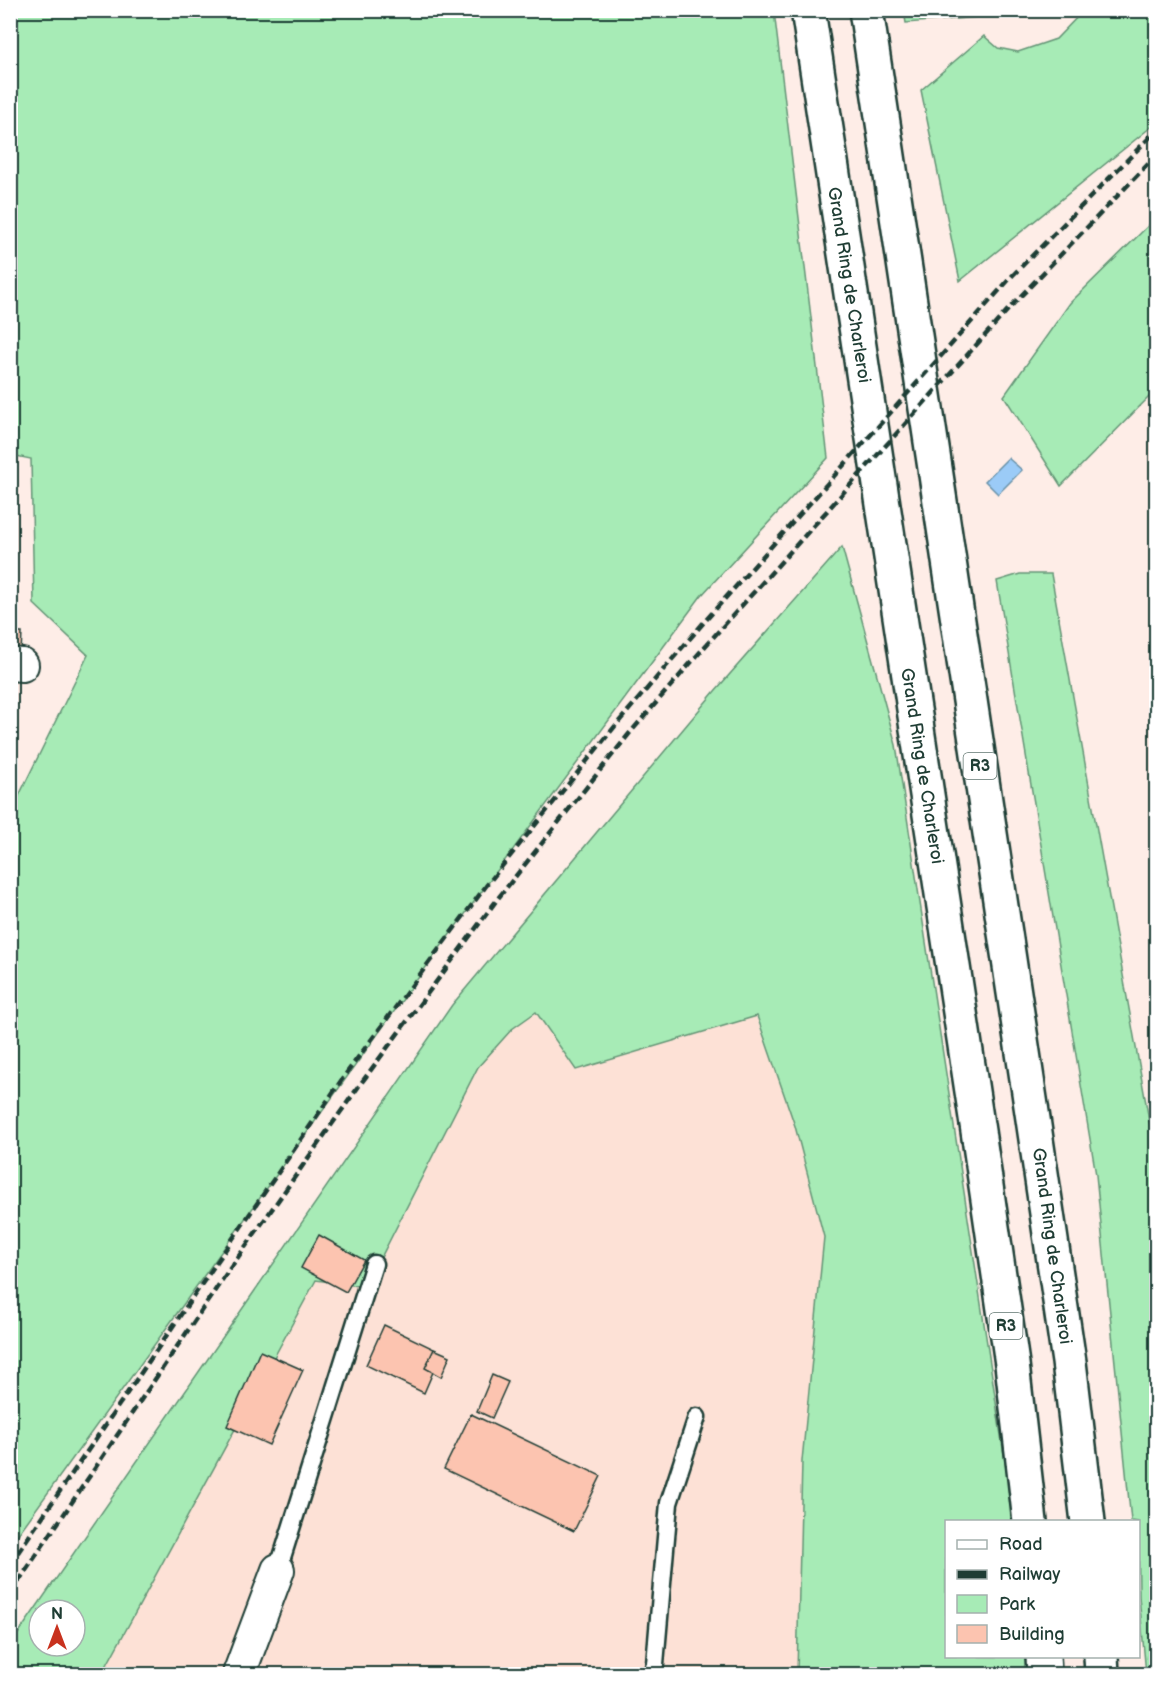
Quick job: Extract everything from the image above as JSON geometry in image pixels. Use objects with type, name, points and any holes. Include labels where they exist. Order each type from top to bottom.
[{"type":"highway","name":"Grand Ring de Charleroi","points":[[808,10],[1012,1364],[1030,1520]]},
{"type":"highway","name":"Grand Ring de Charleroi","points":[[866,10],[1037,1142],[1069,1362],[1088,1520]]},
{"type":"highway","points":[[1043,1658],[1044,1674]]},
{"type":"highway","points":[[1101,1658],[1102,1674]]},
{"type":"street","points":[[239,1674],[278,1570]]},
{"type":"lane","points":[[278,1570],[374,1264]]},
{"type":"lane","points":[[652,1674],[655,1664],[669,1503],[697,1417]]},
{"type":"shaded area","points":[[536,1012],[576,1070],[756,1016],[795,1126],[824,1237],[802,1461],[797,1674],[102,1674],[316,1280],[367,1287],[478,1067],[512,1029]]},
{"type":"green space","points":[[11,10],[774,11],[828,458],[701,596],[434,956],[11,1544],[11,812],[88,655],[34,604],[31,459],[11,455]]},
{"type":"green space","points":[[904,11],[977,11],[978,17],[906,23]]},
{"type":"green space","points":[[1083,11],[1156,11],[1156,123],[960,281],[921,90],[984,36],[998,48],[1018,52],[1056,39]]},
{"type":"green space","points":[[1156,218],[1156,390],[1061,486],[1004,396],[1070,303]]},
{"type":"green space","points":[[842,547],[896,745],[1014,1520],[945,1520],[945,1658],[1034,1658],[1036,1674],[797,1674],[802,1461],[824,1237],[795,1126],[757,1016],[576,1070],[536,1012],[512,1029],[478,1067],[366,1287],[316,1280],[102,1674],[11,1674],[11,1644],[27,1621],[27,1658],[87,1658],[87,1598],[43,1598],[452,1005],[715,691]]},
{"type":"green space","points":[[1020,574],[1051,574],[1156,1159],[1156,1674],[1146,1674],[1140,1607],[1140,1520],[1131,1520],[1096,1175],[997,581]]},
{"type":"water","points":[[1008,458],[1022,470],[998,494],[985,481]]},
{"type":"building","points":[[10,633],[22,633],[21,652],[10,651]]},
{"type":"building","points":[[319,1235],[364,1260],[346,1292],[301,1268]]},
{"type":"building","points":[[384,1325],[434,1349],[425,1368],[433,1372],[424,1393],[366,1365]]},
{"type":"building","points":[[434,1349],[450,1356],[441,1377],[425,1368]]},
{"type":"building","points":[[260,1351],[303,1370],[269,1445],[227,1426]]},
{"type":"building","points":[[492,1375],[508,1382],[492,1418],[477,1411]]},
{"type":"building","points":[[471,1414],[601,1476],[574,1531],[444,1469]]},
{"type":"railway","points":[[10,1564],[345,1075],[486,886],[616,725],[705,621],[1013,275],[1156,131]]},
{"type":"railway","points":[[10,1594],[224,1277],[359,1086],[499,897],[629,734],[708,643],[1015,302],[1156,156]]}]
